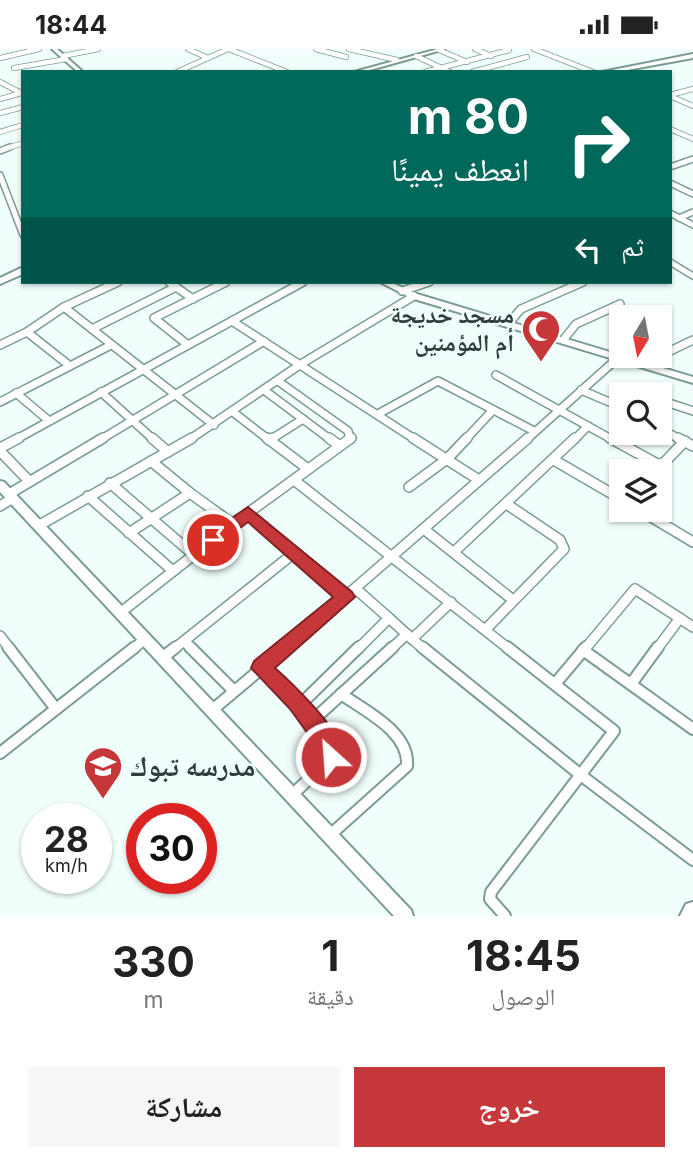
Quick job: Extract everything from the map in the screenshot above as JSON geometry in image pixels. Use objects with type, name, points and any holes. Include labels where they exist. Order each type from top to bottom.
[{"type":"main road","points":[[54,49],[79,70]]},
{"type":"main road","points":[[364,70],[441,49]]},
{"type":"main road","points":[[617,70],[693,57]]},
{"type":"main road","points":[[625,70],[693,57]]},
{"type":"main road","points":[[0,279],[21,269]]},
{"type":"main road","points":[[388,284],[414,296],[609,353]]},
{"type":"main road","points":[[656,368],[693,380]]},
{"type":"main road","points":[[7,492],[405,916]]},
{"type":"main road","points":[[690,916],[693,911]]},
{"type":"street","points":[[0,58],[38,49]]},
{"type":"street","points":[[14,68],[98,49]]},
{"type":"street","points":[[188,49],[208,58]]},
{"type":"street","points":[[181,70],[229,49],[283,70]]},
{"type":"street","points":[[316,49],[346,57]]},
{"type":"street","points":[[334,54],[347,49],[397,61]]},
{"type":"street","points":[[441,49],[482,69]]},
{"type":"street","points":[[475,49],[506,63]]},
{"type":"street","points":[[534,49],[588,70]]},
{"type":"street","points":[[433,70],[509,50]]},
{"type":"street","points":[[416,55],[446,70]]},
{"type":"street","points":[[479,70],[527,57]]},
{"type":"street","points":[[0,82],[21,92]]},
{"type":"street","points":[[672,95],[693,89]]},
{"type":"street","points":[[0,99],[21,93]]},
{"type":"street","points":[[672,97],[693,106]]},
{"type":"street","points":[[0,113],[21,107]]},
{"type":"street","points":[[0,132],[21,126]]},
{"type":"street","points":[[672,131],[693,139]]},
{"type":"street","points":[[0,151],[21,144]]},
{"type":"street","points":[[672,166],[693,159]]},
{"type":"street","points":[[0,174],[21,230]]},
{"type":"street","points":[[680,187],[693,183]]},
{"type":"street","points":[[672,184],[693,194]]},
{"type":"street","points":[[679,218],[693,212]]},
{"type":"street","points":[[672,214],[693,226]]},
{"type":"street","points":[[672,263],[693,276]]},
{"type":"street","points":[[0,345],[27,332],[64,307],[114,284]]},
{"type":"street","points":[[172,284],[193,299]]},
{"type":"street","points":[[188,345],[153,319],[222,284]]},
{"type":"street","points":[[29,481],[0,449],[48,420],[299,284]]},
{"type":"street","points":[[402,291],[423,284]]},
{"type":"street","points":[[509,323],[522,309],[578,284]]},
{"type":"street","points":[[92,329],[176,287]]},
{"type":"street","points":[[38,526],[214,425],[301,364],[414,296]]},
{"type":"street","points":[[64,307],[214,425]]},
{"type":"street","points":[[564,339],[576,324],[609,310]]},
{"type":"street","points":[[232,321],[480,480]]},
{"type":"street","points":[[27,332],[70,366]]},
{"type":"street","points":[[672,350],[693,340]]},
{"type":"street","points":[[0,506],[7,492],[134,421],[264,341]]},
{"type":"street","points":[[0,401],[111,345]]},
{"type":"street","points":[[211,711],[425,530],[609,366]]},
{"type":"street","points":[[496,375],[559,408],[643,459]]},
{"type":"street","points":[[120,613],[233,524],[351,439],[351,433],[278,381]]},
{"type":"street","points":[[378,414],[433,381],[442,382],[534,431]]},
{"type":"street","points":[[264,390],[340,446]]},
{"type":"street","points":[[581,390],[609,402]]},
{"type":"street","points":[[101,392],[168,452]]},
{"type":"street","points":[[16,393],[48,420]]},
{"type":"street","points":[[672,404],[693,411]]},
{"type":"street","points":[[409,487],[447,459],[493,410]]},
{"type":"street","points":[[233,412],[308,469]]},
{"type":"street","points":[[269,440],[303,419]]},
{"type":"street","points":[[454,552],[508,505],[588,426]]},
{"type":"street","points":[[669,459],[689,443],[672,434]]},
{"type":"street","points":[[554,460],[609,492]]},
{"type":"street","points":[[151,461],[233,524]]},
{"type":"street","points":[[294,480],[614,731],[491,892],[490,899],[505,916]]},
{"type":"street","points":[[110,483],[194,555]]},
{"type":"street","points":[[130,533],[190,493]]},
{"type":"street","points":[[88,496],[173,571]]},
{"type":"street","points":[[485,629],[564,545],[508,505]]},
{"type":"street","points":[[248,513],[346,597]]},
{"type":"street","points":[[660,522],[693,542]]},
{"type":"street","points":[[425,530],[513,600]]},
{"type":"street","points":[[162,659],[294,553]]},
{"type":"street","points":[[356,589],[582,776],[693,860]]},
{"type":"street","points":[[555,684],[635,589],[693,627]]},
{"type":"street","points":[[312,721],[451,602]]},
{"type":"street","points":[[297,702],[306,699],[389,618]]},
{"type":"street","points":[[631,684],[680,618]]},
{"type":"street","points":[[0,636],[56,709]]},
{"type":"street","points":[[0,753],[145,639]]},
{"type":"street","points":[[184,641],[234,691]]},
{"type":"street","points":[[583,650],[693,729]]},
{"type":"street","points":[[261,668],[297,702],[332,749],[331,757],[291,796]]},
{"type":"street","points":[[329,836],[407,766],[410,758],[407,747],[395,734],[341,694]]},
{"type":"place","name":"مسجد خديجة أم المؤمنين","points":[[541,363]]},
{"type":"place","name":"مدرسه تبوك","points":[[103,800]]},
{"type":"route","points":[[213,540],[248,513],[346,597],[261,668],[297,702],[332,749],[331,757]]}]
